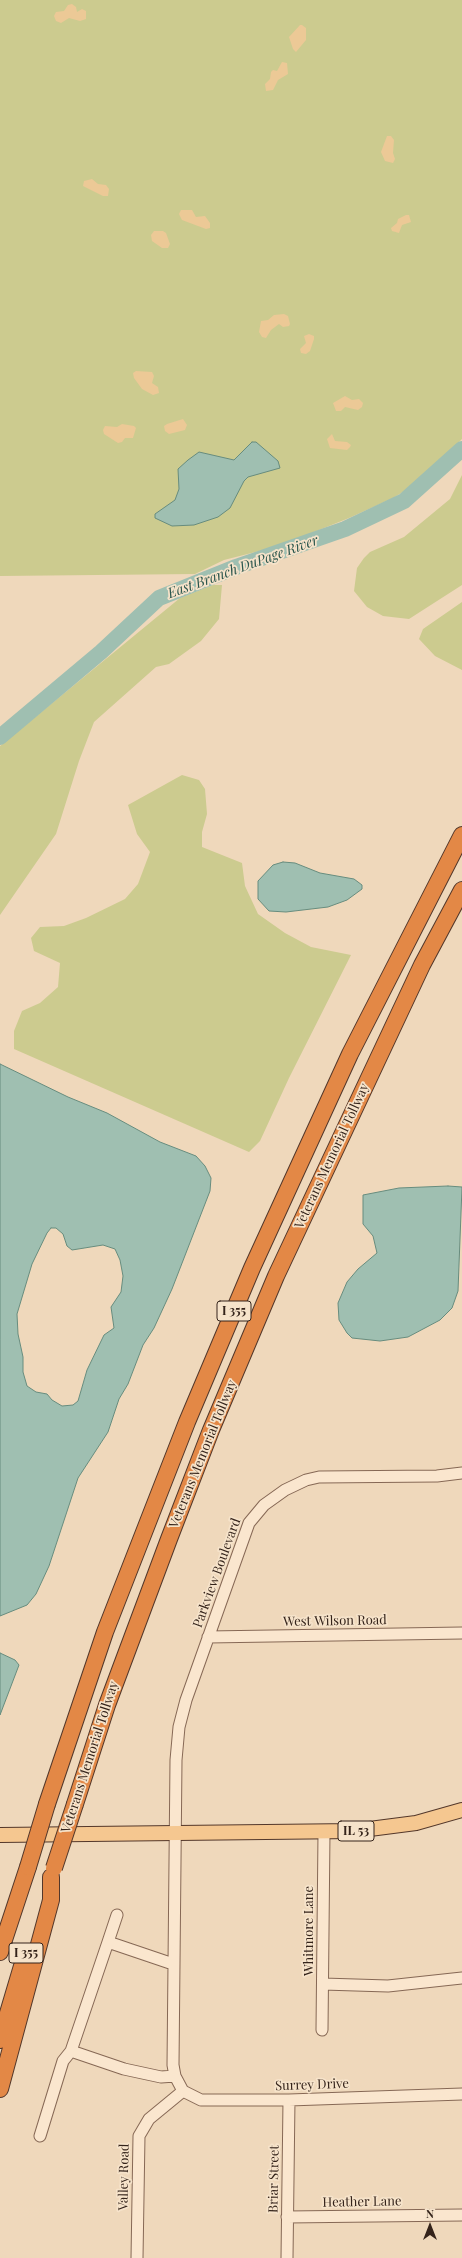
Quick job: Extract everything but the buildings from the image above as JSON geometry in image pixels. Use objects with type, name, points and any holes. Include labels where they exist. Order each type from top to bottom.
[{"type":"highway","name":"Veterans Memorial Tollway","points":[[0,1952],[17,1903],[47,1804],[105,1632],[187,1422],[252,1268],[350,1054],[462,835]]},
{"type":"highway","name":"Veterans Memorial Tollway","points":[[0,2040],[106,1705],[169,1539],[276,1276],[422,965],[462,890]]},
{"type":"highway","points":[[0,2089],[51,1900],[52,1872]]},
{"type":"highway","points":[[0,1931],[5,1919],[17,1903]]},
{"type":"main road","name":"IL 53","points":[[0,1835],[324,1832],[397,1826],[462,1810]]},
{"type":"street","name":"Parkview Boulevard","points":[[176,1833],[176,1760],[179,1727],[186,1700],[249,1523],[264,1505],[285,1490],[306,1480],[319,1476],[437,1476],[462,1473]]},
{"type":"street","name":"West Wilson Road","points":[[208,1637],[462,1633]]},
{"type":"street","name":"Whitmore Lane","points":[[322,2030],[324,1832]]},
{"type":"street","points":[[176,1833],[173,1964],[173,2065],[175,2076],[183,2091]]},
{"type":"street","points":[[40,2136],[63,2061],[71,2051],[117,1915]]},
{"type":"street","points":[[108,1942],[173,1964]]},
{"type":"street","points":[[323,1984],[388,1986],[462,1978]]},
{"type":"street","points":[[71,2051],[124,2069],[161,2077],[175,2076]]},
{"type":"street","name":"Surrey Drive","points":[[183,2091],[201,2100],[289,2100],[462,2094]]},
{"type":"street","name":"Valley Road","points":[[137,2258],[139,2136],[149,2119],[183,2091]]},
{"type":"street","name":"Briar Street","points":[[287,2258],[289,2100]]},
{"type":"street","name":"Heather Lane","points":[[287,2217],[462,2215]]},
{"type":"shaded area","points":[[0,0],[462,0],[462,439],[427,474],[411,487],[393,498],[349,518],[279,546],[224,560],[195,574],[0,576]]},
{"type":"shaded area","points":[[252,442],[256,442],[278,461],[280,468],[248,477],[244,481],[230,508],[218,517],[194,525],[172,526],[155,518],[155,514],[175,500],[179,489],[178,469],[188,460],[199,452],[234,460]]},
{"type":"shaded area","points":[[462,475],[462,585],[409,619],[383,616],[367,607],[354,591],[357,568],[364,558],[370,552],[404,537],[450,499]]},
{"type":"shaded area","points":[[213,585],[222,585],[219,619],[201,641],[169,664],[156,667],[94,722],[79,761],[56,834],[0,915],[0,746],[180,598]]},
{"type":"shaded area","points":[[462,602],[462,670],[435,656],[419,639],[423,629]]},
{"type":"shaded area","points":[[182,775],[199,780],[205,789],[207,814],[202,832],[202,847],[242,863],[245,886],[258,914],[285,933],[311,947],[351,955],[289,1078],[260,1141],[249,1152],[14,1049],[14,1031],[22,1011],[40,1003],[58,987],[60,963],[34,951],[31,938],[40,927],[64,926],[86,918],[125,899],[138,884],[150,852],[137,834],[128,805]]},
{"type":"shaded area","points":[[283,862],[295,863],[320,873],[354,879],[362,885],[362,889],[347,900],[328,907],[286,912],[269,911],[258,899],[258,881],[273,865]]},
{"type":"shaded area","points":[[0,1064],[68,1097],[107,1113],[160,1142],[196,1156],[205,1166],[211,1178],[210,1191],[172,1289],[154,1328],[143,1345],[128,1384],[119,1399],[108,1432],[78,1478],[49,1566],[36,1594],[27,1605],[0,1616]],"holes":[[[51,1228],[56,1228],[63,1234],[67,1246],[72,1250],[103,1245],[115,1249],[120,1260],[123,1276],[121,1292],[111,1307],[114,1328],[104,1335],[87,1370],[78,1401],[73,1405],[62,1406],[52,1400],[47,1394],[36,1392],[27,1386],[23,1372],[23,1357],[18,1334],[17,1314],[32,1264],[47,1233]]]},
{"type":"shaded area","points":[[448,1186],[462,1187],[458,1291],[452,1308],[440,1320],[408,1337],[380,1341],[352,1338],[339,1320],[338,1303],[347,1282],[358,1269],[377,1253],[373,1236],[363,1224],[363,1195],[399,1188]]},
{"type":"shaded area","points":[[0,1653],[15,1660],[19,1665],[0,1715]]},
{"type":"sand","points":[[72,4],[76,7],[77,12],[82,9],[86,11],[86,19],[80,21],[69,18],[61,23],[56,21],[54,16],[56,12],[64,11],[68,5]]},
{"type":"sand","points":[[300,25],[306,28],[306,40],[296,52],[293,49],[289,37]]},
{"type":"sand","points":[[282,62],[287,63],[288,74],[278,80],[273,90],[266,91],[265,84],[270,79],[271,72],[273,70],[277,71]]},
{"type":"sand","points":[[387,136],[391,136],[394,140],[393,153],[395,159],[393,163],[385,161],[381,152]]},
{"type":"sand","points":[[92,179],[98,184],[106,185],[109,189],[108,196],[103,196],[83,186],[84,181]]},
{"type":"sand","points":[[181,210],[192,210],[196,217],[205,216],[210,223],[210,228],[206,229],[182,220],[179,214]]},
{"type":"sand","points":[[409,215],[411,222],[402,225],[399,233],[392,231],[391,228],[397,223],[398,219]]},
{"type":"sand","points":[[154,231],[163,231],[166,233],[170,244],[168,248],[162,248],[152,241],[151,235]]},
{"type":"sand","points":[[284,314],[288,316],[289,326],[283,327],[279,324],[271,330],[266,338],[262,337],[259,332],[261,321],[268,320],[274,315]]},
{"type":"sand","points":[[309,334],[314,336],[310,351],[306,354],[301,353],[300,349],[306,343],[304,336]]},
{"type":"sand","points":[[136,371],[152,372],[154,376],[152,383],[158,387],[159,393],[153,395],[142,389],[134,378],[133,373]]},
{"type":"sand","points":[[345,396],[352,400],[359,399],[363,403],[362,407],[358,410],[345,407],[341,411],[336,411],[333,403]]},
{"type":"sand","points":[[183,419],[187,425],[185,430],[169,434],[165,431],[164,426],[167,424]]},
{"type":"sand","points":[[122,424],[134,426],[136,428],[133,438],[125,438],[122,442],[118,443],[104,434],[103,430],[105,426],[117,427]]},
{"type":"sand","points":[[332,434],[335,441],[347,442],[351,445],[350,447],[347,450],[330,448],[327,439]]},
{"type":"waterway","name":"East Branch DuPage River","points":[[0,737],[101,652],[159,598],[236,567],[345,529],[404,501],[462,449]]}]
